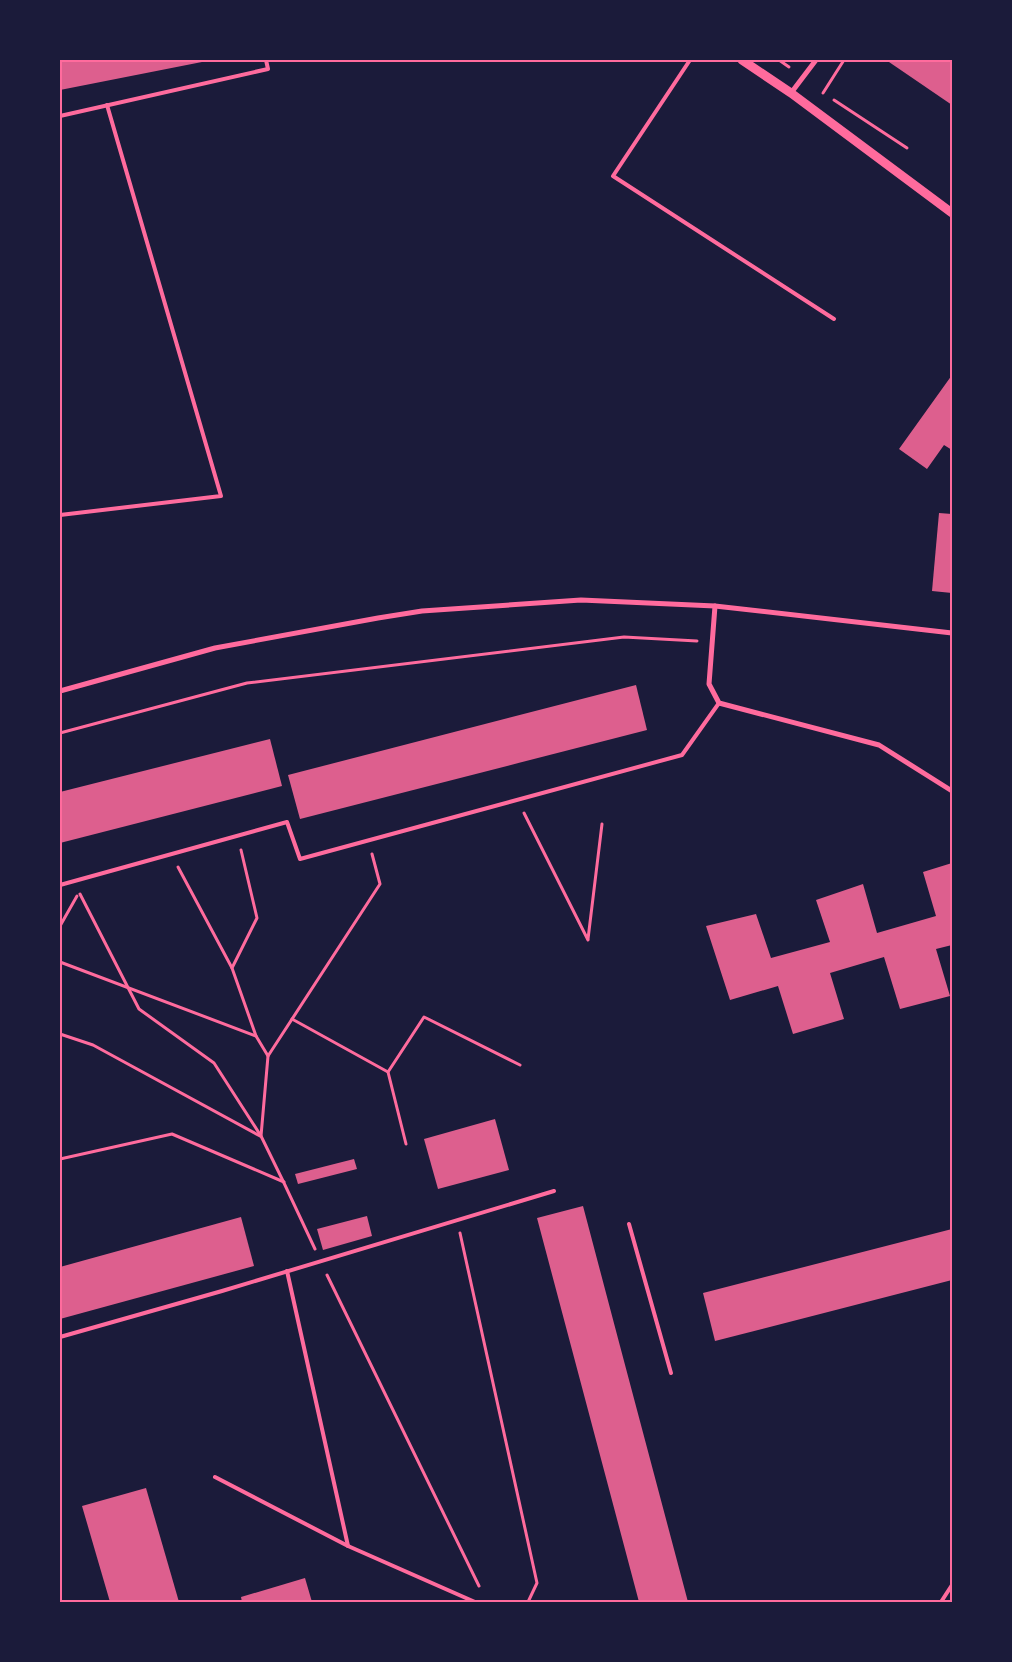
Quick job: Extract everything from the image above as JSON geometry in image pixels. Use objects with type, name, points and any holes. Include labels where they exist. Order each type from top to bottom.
[{"type":"street","points":[[742,60],[791,93],[952,213]]},
{"type":"street","points":[[791,93],[816,60]]},
{"type":"street","points":[[60,691],[215,648],[422,611],[581,600],[715,606],[952,633]]},
{"type":"street","points":[[715,606],[709,684],[719,703],[880,745],[952,791]]},
{"type":"lane","points":[[60,116],[268,69],[266,60]]},
{"type":"lane","points":[[690,60],[613,176],[834,319]]},
{"type":"lane","points":[[60,515],[221,496],[107,105]]},
{"type":"lane","points":[[60,885],[287,822],[300,859],[682,755],[719,703]]},
{"type":"lane","points":[[60,1337],[222,1291],[554,1191]]},
{"type":"lane","points":[[629,1224],[672,1374]]},
{"type":"lane","points":[[287,1271],[348,1546]]},
{"type":"lane","points":[[215,1478],[348,1546],[475,1602]]},
{"type":"lane","points":[[941,1602],[952,1585]]},
{"type":"path","points":[[779,60],[803,78]]},
{"type":"path","points":[[844,60],[823,93],[907,148]]},
{"type":"path","points":[[60,733],[248,683],[624,637],[712,642]]},
{"type":"path","points":[[517,800],[588,940],[602,824]]},
{"type":"path","points":[[232,968],[258,918],[238,835]]},
{"type":"path","points":[[261,1136],[268,1056],[380,884],[368,840]]},
{"type":"path","points":[[171,854],[232,968],[256,1036],[268,1056]]},
{"type":"path","points":[[60,926],[79,892],[139,1009],[214,1063],[261,1136],[482,1593]]},
{"type":"path","points":[[60,962],[256,1036]]},
{"type":"path","points":[[388,1072],[424,1017],[520,1065]]},
{"type":"path","points":[[292,1019],[388,1072],[406,1144]]},
{"type":"path","points":[[60,1034],[93,1045],[261,1136]]},
{"type":"path","points":[[60,1158],[172,1134],[284,1182]]},
{"type":"path","points":[[458,1220],[537,1583],[528,1602]]},
{"type":"building","points":[[60,60],[207,60],[207,61],[60,90]]},
{"type":"building","points":[[891,60],[952,60],[952,105],[889,62]]},
{"type":"building","points":[[952,375],[952,450],[944,445],[927,469],[899,449]]},
{"type":"building","points":[[939,513],[952,514],[952,593],[932,591]]},
{"type":"building","points":[[636,685],[647,730],[300,819],[288,775]]},
{"type":"building","points":[[270,739],[282,786],[60,843],[60,792]]},
{"type":"building","points":[[952,863],[952,945],[936,949],[950,996],[900,1009],[884,957],[830,973],[844,1019],[793,1034],[778,986],[730,1000],[706,926],[756,914],[771,958],[830,942],[816,900],[863,884],[877,933],[936,916],[923,872]]},
{"type":"building","points":[[495,1119],[509,1170],[438,1189],[424,1139]]},
{"type":"building","points":[[354,1159],[357,1169],[298,1184],[295,1174]]},
{"type":"building","points":[[583,1206],[688,1602],[639,1602],[537,1218]]},
{"type":"building","points":[[367,1216],[372,1236],[323,1250],[317,1229]]},
{"type":"building","points":[[241,1217],[254,1266],[60,1319],[60,1267]]},
{"type":"building","points":[[952,1229],[952,1280],[715,1341],[703,1293]]},
{"type":"building","points":[[146,1488],[179,1602],[110,1602],[82,1506]]},
{"type":"building","points":[[305,1578],[312,1602],[242,1602],[241,1597]]}]
